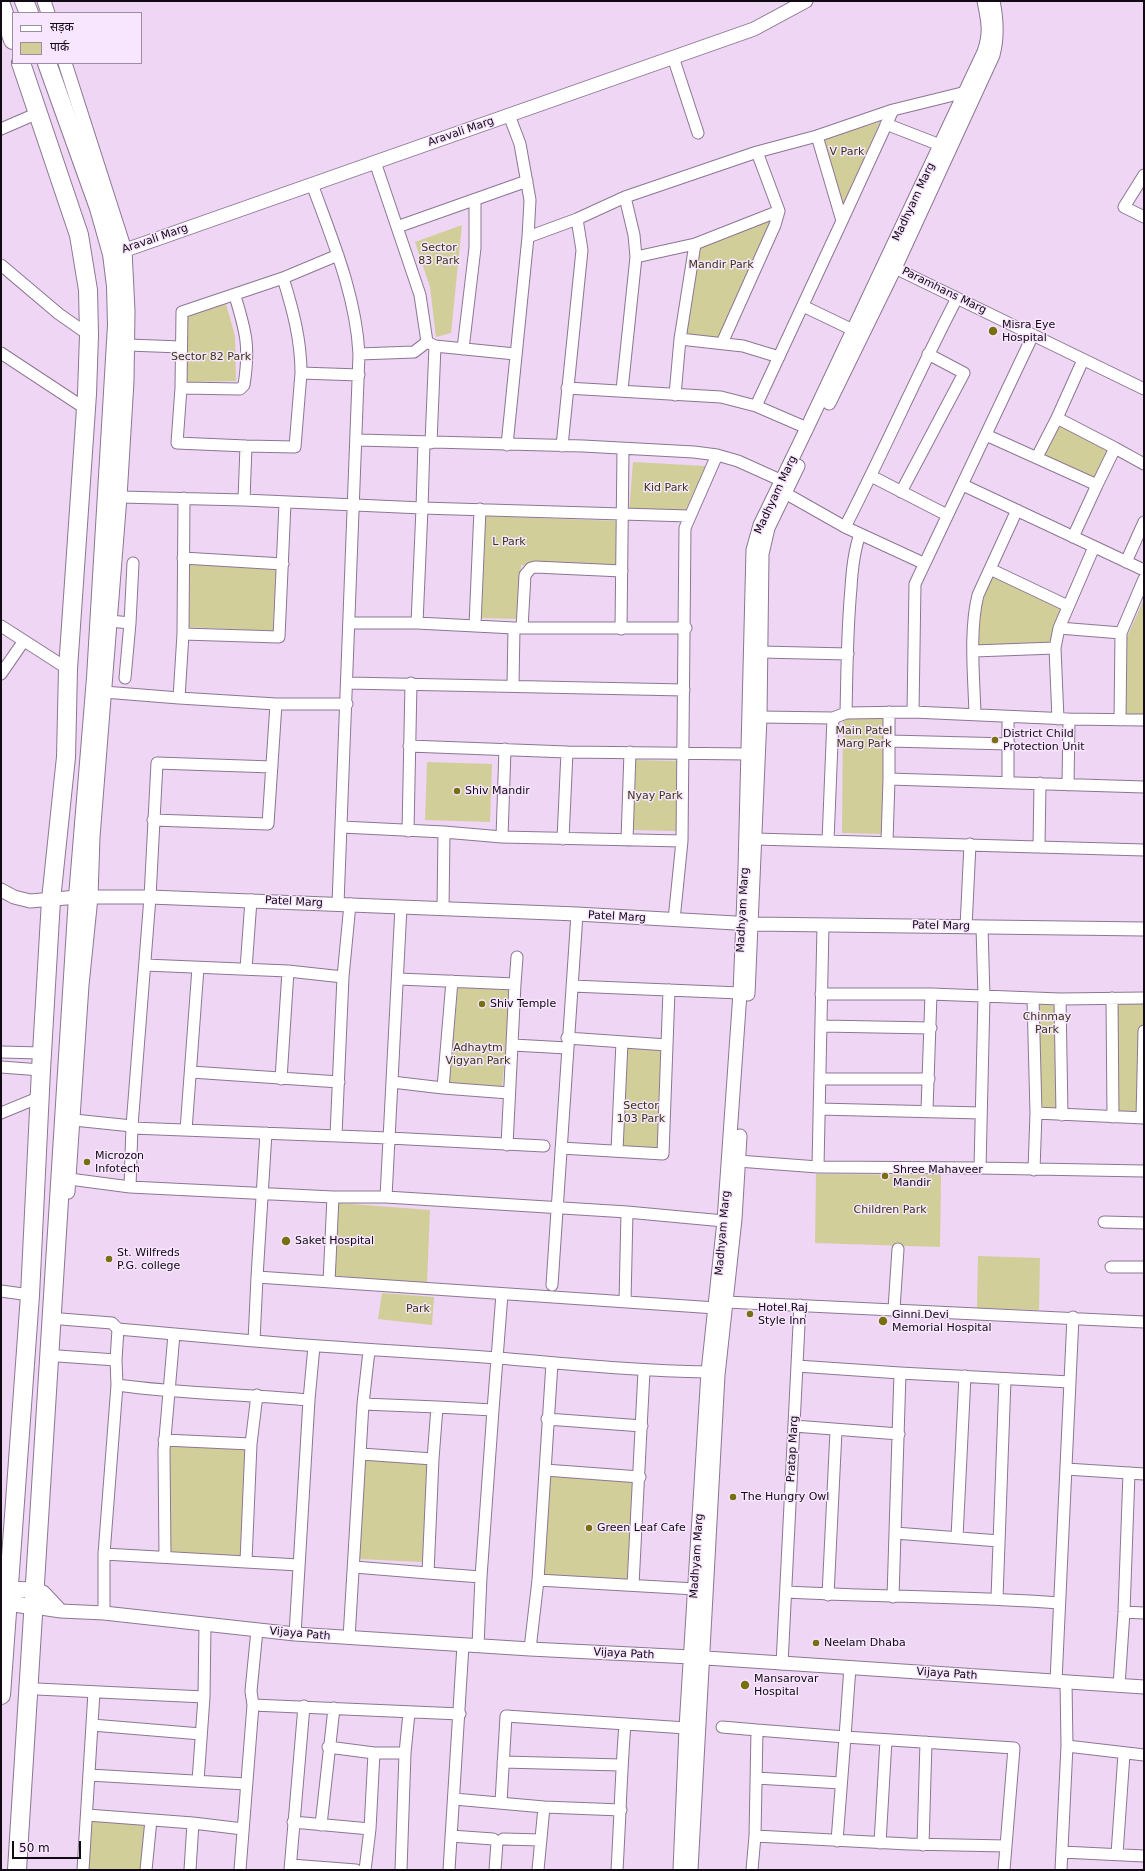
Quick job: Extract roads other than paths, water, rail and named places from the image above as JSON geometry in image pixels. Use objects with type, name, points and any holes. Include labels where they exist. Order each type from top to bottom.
[{"type":"highway","points":[[24,1],[29,12]]},
{"type":"highway","points":[[1,5],[8,33]]},
{"type":"highway","points":[[1,1695],[6,1551],[30,1295],[41,1062],[51,900],[66,757],[68,669],[86,409],[89,335],[88,290],[79,235],[21,64]]},
{"type":"highway","points":[[17,1870],[39,1599],[84,897],[117,325],[116,286],[118,252],[98,208],[47,64]]},
{"type":"main road","points":[[4,1596],[39,1599]]},
{"type":"street","points":[[44,1],[48,12]]},
{"type":"street","name":"Aravali Marg","points":[[118,252],[754,29],[806,1]]},
{"type":"street","name":"Madhyam Marg","points":[[680,1870],[686,1728],[698,1657],[718,1375],[724,1221],[740,993],[755,839],[760,717],[762,554],[768,528],[807,428],[966,92],[989,38],[988,21],[984,1]]},
{"type":"street","name":"Madhyam Marg","points":[[698,1657],[695,1589],[708,1372],[735,1219],[738,1161],[747,924],[745,869],[752,550],[760,525],[785,486],[895,268],[993,55],[997,40],[998,22],[993,1]]},
{"type":"street","points":[[673,57],[698,133]]},
{"type":"street","points":[[25,1870],[37,1689],[39,1599],[61,1319],[65,1179],[74,1120],[82,985],[84,897],[93,837],[120,497],[128,345],[118,252],[65,64]]},
{"type":"street","points":[[528,237],[577,219],[625,197],[757,152],[817,136],[893,110],[966,92]]},
{"type":"street","points":[[756,406],[893,110]]},
{"type":"street","points":[[1,129],[38,113]]},
{"type":"street","points":[[507,445],[528,237],[530,200],[520,144],[509,115]]},
{"type":"street","points":[[886,124],[940,145]]},
{"type":"street","points":[[817,136],[842,221]]},
{"type":"street","points":[[722,343],[775,225],[779,211],[757,152]]},
{"type":"street","points":[[375,162],[420,295],[431,344],[428,443],[422,508],[417,623]]},
{"type":"street","points":[[1144,175],[1124,207],[1144,217]]},
{"type":"street","points":[[397,227],[527,182]]},
{"type":"street","points":[[312,184],[338,255],[352,300],[358,332],[360,354],[358,440],[342,827],[344,904],[343,977],[336,1135]]},
{"type":"street","points":[[622,390],[636,257],[634,235],[625,197]]},
{"type":"street","points":[[463,349],[475,248],[475,200]]},
{"type":"street","points":[[636,257],[695,244],[779,211]]},
{"type":"street","points":[[562,446],[582,250],[577,219]]},
{"type":"street","points":[[676,395],[680,339],[695,244]]},
{"type":"street","points":[[283,278],[296,321],[301,350],[301,373],[295,447],[177,444],[181,388],[182,312],[235,296],[338,255]]},
{"type":"street","points":[[1,265],[59,314],[89,335]]},
{"type":"street","name":"Paramhans Marg","points":[[895,268],[1144,389]]},
{"type":"street","points":[[181,388],[240,389],[244,385],[248,345],[246,330],[235,296]]},
{"type":"street","points":[[845,527],[871,476],[928,354],[957,298]]},
{"type":"street","points":[[803,306],[854,330]]},
{"type":"street","points":[[913,712],[915,584],[1033,335]]},
{"type":"street","points":[[680,339],[743,346],[778,357]]},
{"type":"street","points":[[360,354],[414,352],[431,344],[515,354]]},
{"type":"street","points":[[128,345],[181,347]]},
{"type":"street","points":[[1,353],[86,409]]},
{"type":"street","points":[[901,492],[964,373],[928,354]]},
{"type":"street","points":[[1037,458],[1083,360]]},
{"type":"street","points":[[301,373],[359,375]]},
{"type":"street","points":[[567,388],[622,390],[721,397],[756,406],[807,428]]},
{"type":"street","points":[[1057,418],[1144,464]]},
{"type":"street","points":[[986,435],[1097,485]]},
{"type":"street","points":[[358,440],[562,446],[717,455],[738,461],[785,486],[845,527],[924,563]]},
{"type":"street","points":[[244,500],[246,446]]},
{"type":"street","points":[[1073,536],[1115,448]]},
{"type":"street","points":[[621,629],[623,515],[622,449]]},
{"type":"street","points":[[674,920],[682,841],[686,628],[686,528],[689,516],[717,455]]},
{"type":"street","points":[[871,476],[947,515]]},
{"type":"street","points":[[962,485],[1144,570]]},
{"type":"street","points":[[120,497],[244,500],[355,506],[623,515],[689,516]]},
{"type":"street","points":[[179,698],[183,634],[184,498]]},
{"type":"street","points":[[183,634],[279,637],[285,503]]},
{"type":"street","points":[[475,626],[480,509]]},
{"type":"street","points":[[975,714],[974,651],[976,604],[990,568],[1017,510]]},
{"type":"street","points":[[1126,562],[1144,522]]},
{"type":"street","points":[[846,713],[848,612],[856,546],[860,534]]},
{"type":"street","points":[[1068,785],[1063,719],[1055,648],[1059,628],[1094,547]]},
{"type":"street","points":[[183,558],[283,564]]},
{"type":"street","points":[[125,678],[133,563]]},
{"type":"street","points":[[513,686],[518,628],[525,575],[531,568],[622,570]]},
{"type":"street","points":[[990,568],[1068,606]]},
{"type":"street","points":[[1120,720],[1121,633],[1144,579]]},
{"type":"street","points":[[110,621],[130,623]]},
{"type":"street","points":[[350,623],[417,623],[518,628],[686,628]]},
{"type":"street","points":[[1,626],[23,642],[68,669]]},
{"type":"street","points":[[1059,628],[1121,633]]},
{"type":"street","points":[[1,674],[23,642]]},
{"type":"street","points":[[974,651],[1055,648]]},
{"type":"street","points":[[761,652],[848,654]]},
{"type":"street","points":[[348,683],[410,683],[684,690]]},
{"type":"street","points":[[408,831],[410,683]]},
{"type":"street","points":[[104,692],[276,704],[347,704]]},
{"type":"street","points":[[153,820],[268,824],[276,704]]},
{"type":"street","points":[[887,842],[890,778],[890,712]]},
{"type":"street","points":[[760,717],[833,718],[846,713],[913,712],[1063,719],[1144,720]]},
{"type":"street","points":[[1008,717],[1008,781]]},
{"type":"street","points":[[828,840],[833,718]]},
{"type":"street","points":[[890,741],[1009,744]]},
{"type":"street","points":[[409,746],[567,752],[748,754]]},
{"type":"street","points":[[502,837],[505,749]]},
{"type":"street","points":[[563,839],[567,752]]},
{"type":"street","points":[[627,840],[630,752]]},
{"type":"street","points":[[130,1187],[132,1127],[150,897],[157,763],[272,767]]},
{"type":"street","points":[[890,778],[1144,787]]},
{"type":"street","points":[[1039,846],[1040,783]]},
{"type":"street","points":[[342,827],[444,832],[502,837],[682,841]]},
{"type":"street","points":[[443,909],[444,832]]},
{"type":"street","points":[[755,839],[1144,850]]},
{"type":"street","points":[[966,927],[970,844]]},
{"type":"street","name":"Patel Marg","points":[[1,890],[14,897],[30,901],[84,897],[150,897],[577,914],[747,924],[1144,929]]},
{"type":"street","points":[[246,969],[251,900]]},
{"type":"street","points":[[386,1197],[399,980],[401,907]]},
{"type":"street","points":[[552,1285],[567,1043],[577,914]]},
{"type":"street","points":[[818,1166],[823,925]]},
{"type":"street","points":[[980,1168],[984,997],[982,927]]},
{"type":"street","points":[[507,1145],[517,957]]},
{"type":"street","points":[[145,965],[288,971],[343,977]]},
{"type":"street","points":[[186,1130],[198,968]]},
{"type":"street","points":[[281,1079],[288,971]]},
{"type":"street","points":[[399,980],[515,984]]},
{"type":"street","points":[[443,1088],[452,981]]},
{"type":"street","points":[[572,986],[740,993]]},
{"type":"street","points":[[560,1148],[617,1150],[663,1154],[669,990]]},
{"type":"street","points":[[821,994],[931,994],[1060,999],[1144,998]]},
{"type":"street","points":[[927,1110],[931,994]]},
{"type":"street","points":[[1033,998],[1036,1113],[1034,1170]]},
{"type":"street","points":[[1112,998],[1113,1117]]},
{"type":"street","points":[[1060,999],[1062,1115]]},
{"type":"street","points":[[822,1026],[931,1028]]},
{"type":"street","points":[[1036,1113],[1143,1118],[1144,1031]]},
{"type":"street","points":[[513,1045],[622,1042],[667,1045]]},
{"type":"street","points":[[617,1150],[622,1042]]},
{"type":"street","points":[[1,1052],[41,1062]]},
{"type":"street","points":[[1,1067],[41,1062]]},
{"type":"street","points":[[191,1072],[339,1082]]},
{"type":"street","points":[[820,1080],[929,1079]]},
{"type":"street","points":[[392,1082],[509,1093]]},
{"type":"street","points":[[1,1112],[40,1097]]},
{"type":"street","points":[[818,1109],[927,1110],[981,1113]]},
{"type":"street","points":[[74,1120],[132,1127],[186,1130],[336,1135],[544,1146]]},
{"type":"street","points":[[254,1340],[261,1193],[266,1133]]},
{"type":"street","points":[[738,1161],[818,1166],[1144,1171]]},
{"type":"street","points":[[65,1179],[130,1187],[333,1197],[386,1197],[557,1209],[627,1212],[724,1221]]},
{"type":"street","points":[[329,1282],[333,1197]]},
{"type":"street","points":[[625,1302],[627,1212]]},
{"type":"street","points":[[1104,1222],[1144,1222]]},
{"type":"street","points":[[894,1309],[898,1249]]},
{"type":"street","points":[[1112,1267],[1144,1267]]},
{"type":"street","points":[[257,1277],[625,1302],[721,1305],[800,1305],[1073,1317],[1144,1322]]},
{"type":"street","points":[[1,1291],[30,1295]]},
{"type":"street","points":[[478,1646],[481,1577],[502,1294]]},
{"type":"street","name":"Pratap Marg","points":[[782,1664],[800,1305]]},
{"type":"street","points":[[1061,1870],[1067,1746],[1061,1682],[1059,1603],[1073,1317]]},
{"type":"street","points":[[61,1319],[112,1323],[118,1330],[116,1360],[117,1385],[104,1554],[104,1613]]},
{"type":"street","points":[[118,1330],[254,1340],[369,1351],[498,1358],[644,1371],[708,1372]]},
{"type":"street","points":[[165,1558],[164,1440],[174,1334]]},
{"type":"street","points":[[295,1634],[309,1400],[314,1346]]},
{"type":"street","points":[[349,1638],[363,1404],[369,1351]]},
{"type":"street","points":[[58,1356],[116,1360]]},
{"type":"street","points":[[530,1649],[538,1580],[547,1419],[552,1363]]},
{"type":"street","points":[[797,1366],[900,1374],[1070,1382]]},
{"type":"street","points":[[633,1585],[640,1477],[644,1371]]},
{"type":"street","points":[[893,1597],[900,1374]]},
{"type":"street","points":[[957,1537],[965,1376]]},
{"type":"street","points":[[997,1598],[1005,1379]]},
{"type":"street","points":[[117,1385],[169,1392],[257,1395],[309,1400]]},
{"type":"street","points":[[246,1561],[251,1444],[257,1395]]},
{"type":"street","points":[[363,1404],[493,1410]]},
{"type":"street","points":[[428,1573],[437,1407]]},
{"type":"street","points":[[547,1419],[642,1426]]},
{"type":"street","points":[[794,1426],[899,1434]]},
{"type":"street","points":[[828,1595],[836,1430]]},
{"type":"street","points":[[164,1440],[251,1444]]},
{"type":"street","points":[[361,1454],[433,1459]]},
{"type":"street","points":[[1066,1469],[1144,1474]]},
{"type":"street","points":[[545,1470],[640,1477]]},
{"type":"street","points":[[1119,1686],[1124,1612],[1129,1473]]},
{"type":"street","points":[[895,1533],[999,1541]]},
{"type":"street","points":[[104,1554],[246,1561],[299,1566]]},
{"type":"street","points":[[354,1567],[481,1577]]},
{"type":"street","points":[[538,1580],[695,1589]]},
{"type":"street","points":[[786,1592],[893,1597],[997,1598],[1059,1603]]},
{"type":"street","name":"Vijaya Path","points":[[39,1599],[61,1612],[104,1613],[295,1634],[530,1649],[698,1657],[782,1664],[850,1667],[1144,1687]]},
{"type":"street","points":[[1124,1612],[1144,1613]]},
{"type":"street","points":[[198,1781],[204,1697],[205,1624]]},
{"type":"street","points":[[240,1870],[253,1705],[251,1691],[257,1630]]},
{"type":"street","points":[[449,1870],[460,1714],[463,1645]]},
{"type":"street","points":[[692,1870],[698,1657]]},
{"type":"street","points":[[837,1841],[850,1667]]},
{"type":"street","points":[[37,1689],[204,1697]]},
{"type":"street","points":[[84,1870],[94,1692]]},
{"type":"street","points":[[253,1705],[304,1706],[460,1714]]},
{"type":"street","points":[[304,1706],[290,1868],[356,1870]]},
{"type":"street","points":[[321,1825],[328,1747],[334,1708]]},
{"type":"street","points":[[401,1870],[409,1712]]},
{"type":"street","points":[[501,1802],[506,1716],[686,1728]]},
{"type":"street","points":[[617,1870],[621,1810],[621,1765],[625,1724]]},
{"type":"street","points":[[92,1725],[202,1734]]},
{"type":"street","points":[[722,1727],[886,1740],[1014,1748],[1004,1870]]},
{"type":"street","points":[[752,1870],[755,1836],[757,1730]]},
{"type":"street","points":[[880,1843],[886,1740]]},
{"type":"street","points":[[923,1844],[926,1742]]},
{"type":"street","points":[[1067,1746],[1124,1754],[1144,1755]]},
{"type":"street","points":[[328,1747],[374,1753],[406,1754]]},
{"type":"street","points":[[365,1870],[370,1829],[374,1753]]},
{"type":"street","points":[[1117,1854],[1124,1754]]},
{"type":"street","points":[[503,1762],[621,1765]]},
{"type":"street","points":[[89,1775],[246,1784]]},
{"type":"street","points":[[756,1778],[841,1783]]},
{"type":"street","points":[[454,1799],[544,1807],[621,1810]]},
{"type":"street","points":[[538,1870],[544,1807]]},
{"type":"street","points":[[87,1815],[193,1823],[243,1829]]},
{"type":"street","points":[[146,1870],[152,1820]]},
{"type":"street","points":[[293,1822],[370,1829]]},
{"type":"street","points":[[190,1870],[193,1823]]},
{"type":"street","points":[[451,1836],[493,1838],[497,1842],[495,1870]]},
{"type":"street","points":[[755,1836],[880,1843],[1006,1846]]},
{"type":"street","points":[[503,1839],[541,1840]]},
{"type":"street","points":[[1062,1852],[1144,1856]]},
{"type":"place","name":"Misra Eye Hospital","points":[[993,331]]},
{"type":"place","name":"District Child Protection Unit","points":[[995,740]]},
{"type":"place","name":"Shiv Mandir","points":[[457,791]]},
{"type":"place","name":"Shiv Temple","points":[[482,1004]]},
{"type":"place","name":"Microzon Infotech","points":[[87,1162]]},
{"type":"place","name":"Shree Mahaveer Mandir","points":[[885,1176]]},
{"type":"place","name":"Saket Hospital","points":[[286,1241]]},
{"type":"place","name":"St. Wilfreds P.G. college","points":[[109,1259]]},
{"type":"place","name":"Hotel Raj Style Inn","points":[[750,1314]]},
{"type":"place","name":"Ginni Devi Memorial Hospital","points":[[883,1321]]},
{"type":"place","name":"The Hungry Owl","points":[[733,1497]]},
{"type":"place","name":"Green Leaf Cafe","points":[[589,1528]]},
{"type":"place","name":"Neelam Dhaba","points":[[816,1643]]},
{"type":"place","name":"Mansarovar Hospital","points":[[745,1685]]},
{"type":"park label","name":"V Park","points":[[847,152]]},
{"type":"park label","name":"Sector 83 Park","points":[[439,254]]},
{"type":"park label","name":"Mandir Park","points":[[721,265]]},
{"type":"park label","name":"Sector 82 Park","points":[[211,357]]},
{"type":"park label","name":"Kid Park","points":[[666,488]]},
{"type":"park label","name":"L Park","points":[[509,542]]},
{"type":"park label","name":"Main Patel Marg Park","points":[[864,737]]},
{"type":"park label","name":"Nyay Park","points":[[655,796]]},
{"type":"park label","name":"Chinmay Park","points":[[1047,1023]]},
{"type":"park label","name":"Adhaytm Vigyan Park","points":[[478,1054]]},
{"type":"park label","name":"Sector 103 Park","points":[[641,1112]]},
{"type":"park label","name":"Children Park","points":[[890,1210]]},
{"type":"park label","name":"Park","points":[[418,1309]]}]
